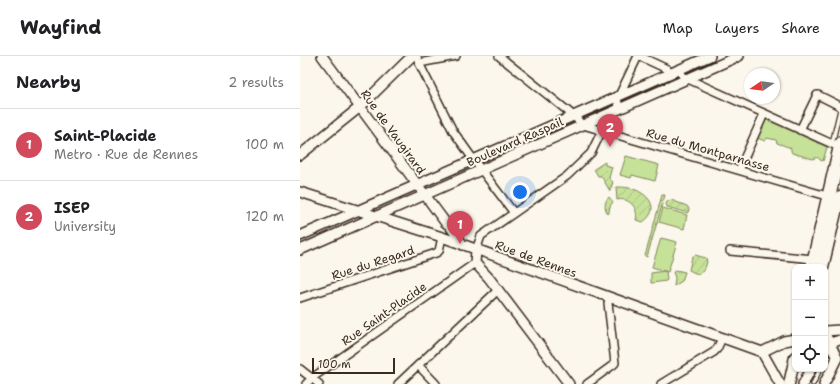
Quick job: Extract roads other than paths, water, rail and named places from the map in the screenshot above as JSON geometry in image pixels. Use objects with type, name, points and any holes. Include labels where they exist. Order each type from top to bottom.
[{"type":"main road","name":"Rue de Vaugirard","points":[[322,56],[463,245]]},
{"type":"main road","points":[[300,155],[360,107],[412,56]]},
{"type":"main road","name":"Boulevard Raspail","points":[[300,236],[710,56]]},
{"type":"main road","name":"Boulevard Raspail","points":[[300,250],[739,56]]},
{"type":"main road","points":[[824,264],[836,198],[837,144]]},
{"type":"main road","name":"Rue de Rennes","points":[[300,192],[442,237],[762,352]]},
{"type":"main road","points":[[813,264],[836,198]]},
{"type":"main road","points":[[442,237],[446,226],[445,222]]},
{"type":"main road","points":[[476,250],[476,263],[569,384]]},
{"type":"main road","points":[[828,332],[838,329]]},
{"type":"main road","points":[[780,384],[762,352],[792,339]]},
{"type":"main road","points":[[828,345],[840,340]]},
{"type":"main road","points":[[824,384],[837,358],[828,346]]},
{"type":"main road","points":[[789,384],[792,370]]},
{"type":"main road","points":[[803,384],[809,372]]},
{"type":"street","points":[[456,56],[418,60],[453,131],[514,213]]},
{"type":"street","points":[[499,56],[583,125]]},
{"type":"street","points":[[620,108],[617,100],[638,56],[668,69],[669,73]]},
{"type":"street","points":[[678,69],[683,76],[688,79],[800,130],[837,144]]},
{"type":"street","points":[[800,130],[816,95],[840,106]]},
{"type":"street","points":[[476,250],[481,236],[567,176],[591,153],[610,114]]},
{"type":"street","points":[[739,170],[764,114]]},
{"type":"street","name":"Rue du Montparnasse","points":[[583,125],[836,198]]},
{"type":"street","name":"Rue du Regard","points":[[300,298],[436,253],[439,251],[442,237]]},
{"type":"street","points":[[730,251],[813,264]]},
{"type":"street","name":"Rue Saint-Placide","points":[[306,384],[312,378],[476,263]]},
{"type":"street","points":[[398,384],[498,290]]},
{"type":"street","points":[[587,384],[615,362],[608,303],[610,298]]},
{"type":"street","points":[[661,384],[714,352],[722,338]]},
{"type":"street","points":[[418,365],[436,384]]},
{"type":"street","points":[[300,369],[319,384]]},
{"type":"lane","points":[[837,144],[840,110]]},
{"type":"lane","points":[[836,198],[840,169]]},
{"type":"lane","points":[[440,284],[455,274],[462,273]]},
{"type":"lane","points":[[336,361],[338,357],[353,345]]},
{"type":"lane","points":[[813,384],[819,372]]},
{"type":"place","name":"ISEP","points":[[610,147]]},
{"type":"place","name":"Saint-Placide","points":[[460,244]]}]
